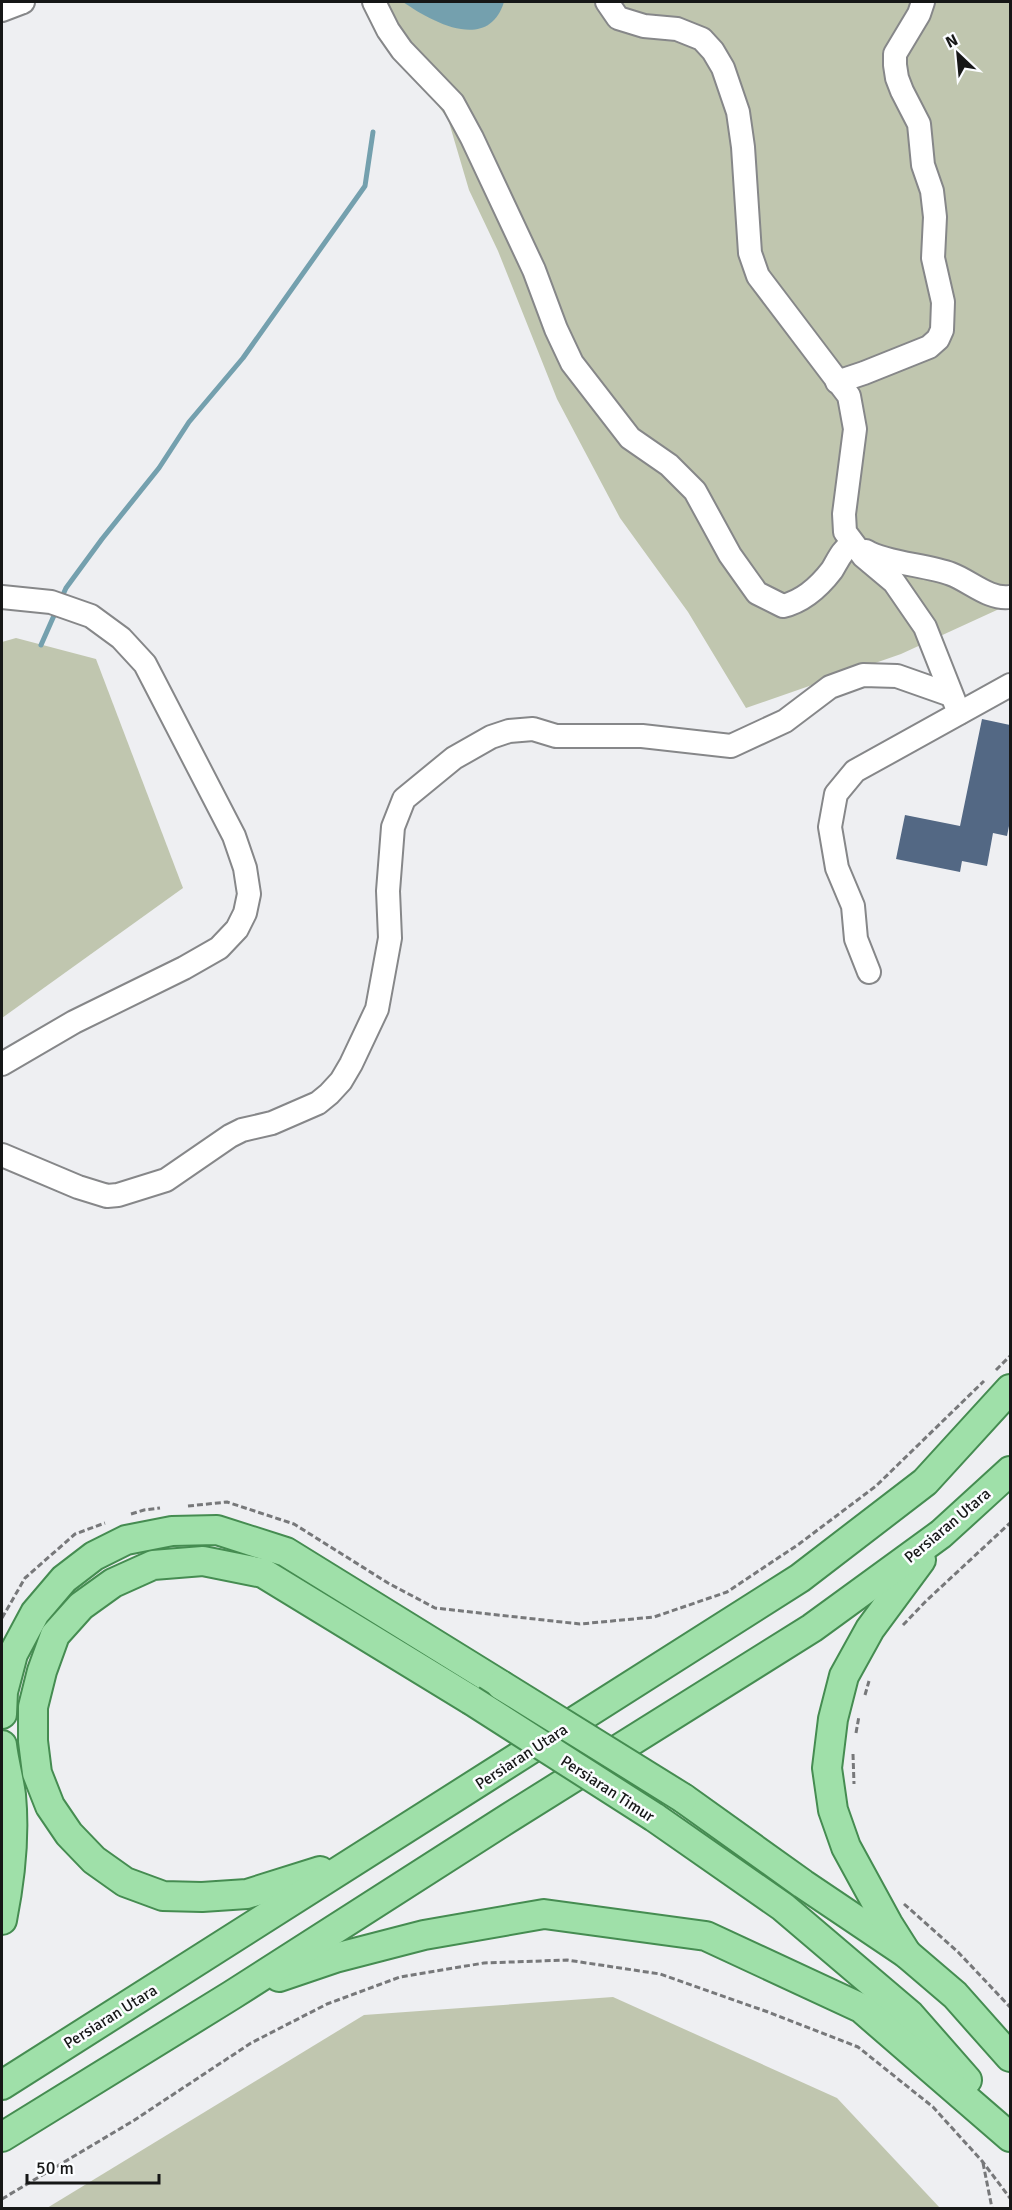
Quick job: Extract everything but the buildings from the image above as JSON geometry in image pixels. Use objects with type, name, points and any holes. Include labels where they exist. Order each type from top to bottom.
[{"type":"main road","name":"Persiaran Utara","points":[[2,2085],[800,1578],[925,1482],[997,1380]]},
{"type":"main road","name":"Persiaran Utara","points":[[2,2137],[232,1995],[507,1818],[812,1628],[941,1534],[1011,1471]]},
{"type":"main road","name":"Persiaran Timur","points":[[2,1714],[3,1692],[13,1654],[35,1613],[64,1579],[94,1556],[126,1540],[172,1531],[217,1530],[286,1552],[683,1798],[803,1884],[907,1954],[955,1995],[1011,2057]]},
{"type":"main road","points":[[907,1954],[846,1847],[833,1810],[826,1768],[833,1719],[844,1676],[870,1629],[941,1534]]},
{"type":"main road","name":"Persiaran Timur","points":[[371,1852],[299,1879],[247,1894],[202,1897],[163,1896],[125,1882],[94,1860],[69,1834],[50,1806],[37,1773],[33,1741],[33,1707],[42,1671],[55,1635],[81,1606],[112,1583],[153,1565],[203,1561],[263,1573],[471,1700],[654,1817],[783,1907],[910,2015],[1011,2129]]},
{"type":"main road","points":[[2,1745],[11,1794],[12,1842],[2,1920]]},
{"type":"main road","points":[[232,1995],[335,1958],[424,1935],[544,1914],[706,1936],[861,2008],[1011,2137]]},
{"type":"street","points":[[2,10],[23,2]]},
{"type":"street","points":[[374,2],[388,30],[402,50],[453,103],[472,138],[534,270],[556,329],[572,363],[630,438],[669,465],[695,491],[730,555],[757,593],[783,606],[806,598],[831,571],[844,550],[852,543]]},
{"type":"street","points":[[607,2],[618,18],[644,26],[677,29],[702,39],[713,51],[723,68],[738,112],[743,147],[750,253],[758,276],[849,396],[855,429],[844,514],[845,532],[863,556],[894,582],[925,627],[955,704]]},
{"type":"street","points":[[837,382],[929,347],[938,339],[942,330],[943,302],[933,258],[935,217],[932,191],[923,165],[919,124],[902,91],[895,65],[896,54],[919,14],[923,2]]},
{"type":"street","points":[[852,543],[878,556],[935,568],[956,575],[984,591],[1004,598],[1011,597]]},
{"type":"street","points":[[2,597],[51,602],[91,616],[121,638],[145,664],[234,836],[245,868],[249,894],[245,913],[237,929],[219,948],[184,969],[74,1022],[2,1064]]},
{"type":"street","points":[[2,1155],[78,1187],[107,1196],[118,1195],[166,1180],[230,1136],[291,1116],[318,1103],[329,1094],[341,1081],[356,1056],[377,1010],[390,938],[388,891],[393,827],[404,799],[454,758],[491,737],[509,731],[533,729],[556,736],[642,736],[731,746],[785,721],[830,687],[863,675],[897,676],[955,704]]},
{"type":"street","points":[[980,702],[1011,684]]},
{"type":"street","points":[[869,972],[856,939],[853,906],[837,868],[830,827],[836,794],[855,771],[955,704],[980,702],[1011,694]]},
{"type":"path","points":[[179,1507],[227,1503],[294,1524],[388,1583],[435,1608],[580,1624],[654,1617],[727,1592],[799,1544],[876,1486],[997,1380],[1011,1356]]},
{"type":"path","points":[[124,1517],[144,1510],[167,1508]]},
{"type":"path","points":[[2,1618],[25,1578],[75,1534],[114,1520]]},
{"type":"path","points":[[896,1632],[926,1601],[1011,1523]]},
{"type":"path","points":[[863,1699],[870,1679]]},
{"type":"path","points":[[855,1740],[860,1709]]},
{"type":"path","points":[[853,1750],[854,1785]]},
{"type":"path","points":[[898,1899],[958,1952],[1011,2007]]},
{"type":"path","points":[[2,2199],[132,2121],[251,2043],[327,2004],[400,1977],[484,1963],[567,1960],[660,1974],[858,2047],[933,2107],[982,2161],[1011,2198]]},
{"type":"path","points":[[982,2161],[992,2208]]},
{"type":"green space","points":[[371,2],[1010,2],[1010,604],[901,654],[746,708],[688,612],[620,518],[557,399],[498,251],[469,190],[448,119],[404,61]]},
{"type":"green space","points":[[16,638],[96,659],[183,888],[2,1018],[2,642]]},
{"type":"green space","points":[[613,1997],[837,2098],[940,2208],[47,2208],[364,2015]]},
{"type":"water","points":[[403,2],[504,2],[496,17],[486,26],[473,30],[458,29],[443,24]]},
{"type":"waterway","points":[[61,599],[66,588],[102,539],[159,468],[189,422],[243,358],[365,186],[373,132]]},
{"type":"waterway","points":[[41,645],[56,611]]}]
